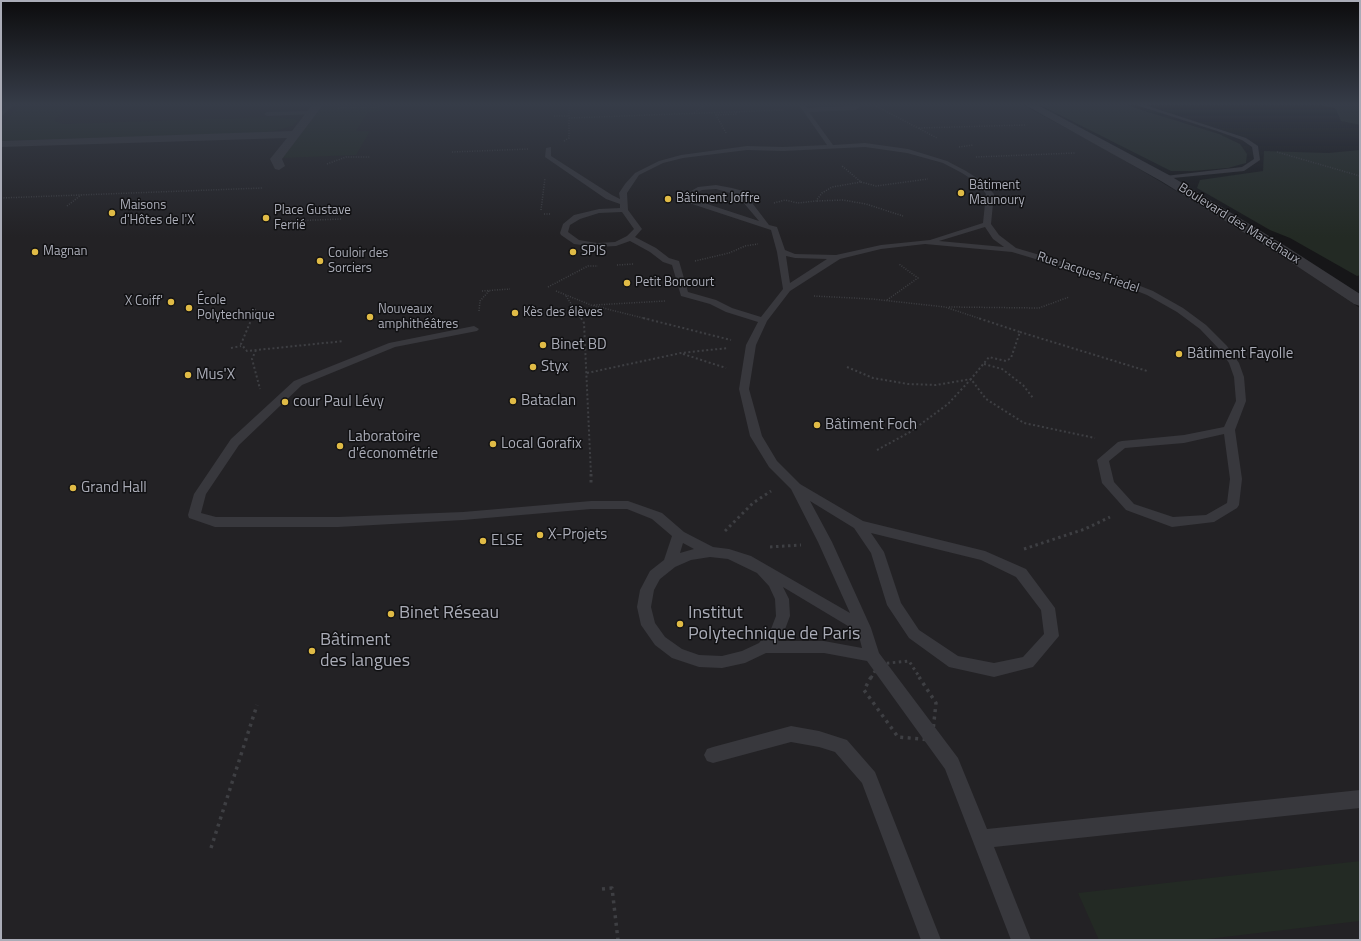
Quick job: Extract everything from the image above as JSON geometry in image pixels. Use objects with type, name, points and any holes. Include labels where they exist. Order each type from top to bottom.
[{"type":"street","points":[[279,166],[276,159],[284,149]]},
{"type":"street","name":"Boulevard des Maréchaux","points":[[1114,149],[1165,178],[1282,250],[1360,301]]},
{"type":"lane","points":[[549,149],[548,157],[624,206],[638,229],[630,238],[616,244],[597,245],[577,242],[564,233],[567,224],[577,217],[624,206]]},
{"type":"lane","points":[[624,206],[623,193],[628,184],[637,174],[662,162],[683,156],[740,149]]},
{"type":"lane","points":[[899,149],[908,150],[945,162],[964,172],[981,184],[990,194],[987,224],[925,242]]},
{"type":"lane","points":[[1165,178],[1244,169],[1257,160],[1255,149]]},
{"type":"lane","points":[[766,226],[740,193],[730,189],[716,187],[700,188],[690,194],[692,201],[700,205],[774,229],[781,252],[785,292]]},
{"type":"lane","name":"Rue Jacques Friedel","points":[[987,224],[996,237],[1013,250]]},
{"type":"lane","points":[[630,238],[673,262],[684,294],[696,299],[713,302],[729,310],[763,321]]},
{"type":"lane","name":"Rue Jacques Friedel","points":[[859,525],[793,484],[773,464],[756,436],[744,390],[751,345],[763,321],[785,292],[811,272],[837,257],[871,249],[925,242],[1013,250],[1122,282],[1156,296],[1180,310],[1204,327],[1224,348],[1239,377],[1241,401],[1229,430]]},
{"type":"lane","points":[[781,252],[795,256],[837,257]]},
{"type":"lane","points":[[476,323],[392,345],[298,383],[235,442],[200,494],[194,515],[215,522],[338,522],[463,516],[591,505],[628,505],[657,516],[679,535],[710,552]]},
{"type":"lane","points":[[1229,430],[1236,479],[1233,505],[1209,519],[1172,522],[1130,507],[1108,483],[1103,460],[1122,445],[1184,440],[1229,430]]},
{"type":"lane","points":[[793,484],[825,542],[864,628],[872,656],[952,764],[1021,940]]},
{"type":"lane","points":[[859,525],[985,556],[1021,573],[1048,608],[1052,636],[1028,662],[994,670],[954,662],[914,634],[894,605],[877,552],[859,525]]},
{"type":"lane","points":[[670,563],[679,535]]},
{"type":"lane","points":[[762,569],[774,583],[782,599],[783,616],[777,632],[764,647],[745,657],[722,662],[699,661],[677,654],[660,641],[648,625],[644,607],[647,590],[655,575],[670,563],[689,556],[710,552],[729,554],[746,560],[762,569],[864,628]]},
{"type":"lane","points":[[764,647],[824,647],[872,656]]},
{"type":"lane","points":[[713,754],[791,734],[819,739],[840,746],[869,778],[931,940]]},
{"type":"lane","points":[[982,839],[1360,799]]},
{"type":"path","points":[[452,152],[511,149]]},
{"type":"path","points":[[830,149],[826,152],[830,158],[854,175],[861,182]]},
{"type":"path","points":[[1265,149],[1360,176]]},
{"type":"path","points":[[977,157],[1118,151]]},
{"type":"path","points":[[327,164],[346,158],[370,157]]},
{"type":"path","points":[[541,210],[548,157]]},
{"type":"path","points":[[816,201],[822,193],[832,187],[861,182],[876,186],[928,179]]},
{"type":"path","points":[[1,198],[262,188]]},
{"type":"path","points":[[67,206],[81,195]]},
{"type":"path","points":[[774,229],[765,208],[772,203],[784,200],[798,203],[843,200],[866,204],[903,216]]},
{"type":"path","points":[[290,221],[341,219]]},
{"type":"path","points":[[611,265],[701,260],[729,253],[744,246],[778,242]]},
{"type":"path","points":[[871,249],[906,268],[918,278],[887,301]]},
{"type":"path","points":[[548,288],[588,266],[603,265]]},
{"type":"path","points":[[482,291],[510,290]]},
{"type":"path","points":[[476,323],[480,301],[489,291]]},
{"type":"path","points":[[556,291],[592,305],[751,345]]},
{"type":"path","points":[[785,292],[945,307],[1039,308],[1069,297]]},
{"type":"path","points":[[566,296],[584,323],[591,505]]},
{"type":"path","points":[[592,305],[696,299]]},
{"type":"path","points":[[945,307],[1147,371]]},
{"type":"path","points":[[242,346],[256,308]]},
{"type":"path","points":[[877,450],[910,432],[948,404],[984,364],[988,357],[1006,361],[1011,358],[1020,332]]},
{"type":"path","points":[[242,346],[247,351],[348,341]]},
{"type":"path","points":[[587,373],[681,353],[751,345]]},
{"type":"path","points":[[231,348],[242,346]]},
{"type":"path","points":[[256,350],[252,359],[266,412]]},
{"type":"path","points":[[681,353],[728,369],[745,380]]},
{"type":"path","points":[[984,364],[1002,369],[1023,385],[1033,398]]},
{"type":"path","points":[[847,367],[873,378],[908,384],[936,385],[971,379]]},
{"type":"path","points":[[971,379],[986,399],[1024,423],[1122,445]]},
{"type":"path","points":[[710,552],[729,525],[753,503],[793,484]]},
{"type":"path","points":[[985,556],[1029,548],[1085,529],[1130,507]]},
{"type":"path","points":[[764,548],[825,542]]},
{"type":"path","points":[[211,848],[257,704]]},
{"type":"path","points":[[602,889],[612,888],[618,940]]},
{"type":"shaded area","name":"Institut Polytechnique de Paris","points":[[1,149],[1106,149],[1255,238],[1360,308],[1360,940],[1,940]]},
{"type":"shaded area","points":[[289,149],[360,149],[356,155],[282,158]]},
{"type":"shaded area","points":[[1127,149],[1243,149],[1247,154],[1246,163],[1228,168],[1171,171]]},
{"type":"shaded area","points":[[1360,150],[1360,275],[1357,276],[1290,238],[1270,230],[1197,188],[1200,180],[1263,171],[1264,151],[1328,153]]},
{"type":"shaded area","points":[[1360,861],[1360,921],[1199,940],[1099,940],[1078,893]]},
{"type":"place","name":"Bâtiment Maunoury","points":[[961,193]]},
{"type":"place","name":"Bâtiment Joffre","points":[[668,199]]},
{"type":"place","name":"Maisons d'Hôtes de l'X","points":[[112,213]]},
{"type":"place","name":"Place Gustave Ferrié","points":[[266,218]]},
{"type":"place","name":"Magnan","points":[[35,252]]},
{"type":"place","name":"SPIS","points":[[573,252]]},
{"type":"place","name":"Couloir des Sorciers","points":[[320,261]]},
{"type":"place","name":"Petit Boncourt","points":[[627,283]]},
{"type":"place","name":"X Coiff'","points":[[171,302]]},
{"type":"place","name":"École Polytechnique","points":[[189,308]]},
{"type":"place","name":"Kès des élèves","points":[[515,313]]},
{"type":"place","name":"Nouveaux amphithéâtres","points":[[370,317]]},
{"type":"place","name":"Binet BD","points":[[543,345]]},
{"type":"place","name":"Bâtiment Fayolle","points":[[1179,354]]},
{"type":"place","name":"Styx","points":[[533,367]]},
{"type":"place","name":"Mus'X","points":[[188,375]]},
{"type":"place","name":"Bataclan","points":[[513,401]]},
{"type":"place","name":"cour Paul Lévy","points":[[285,402]]},
{"type":"place","name":"Bâtiment Foch","points":[[817,425]]},
{"type":"place","name":"Local Gorafix","points":[[493,444]]},
{"type":"place","name":"Laboratoire d'économétrie","points":[[340,446]]},
{"type":"place","name":"Grand Hall","points":[[73,488]]},
{"type":"place","name":"X-Projets","points":[[540,535]]},
{"type":"place","name":"ELSE","points":[[483,541]]},
{"type":"place","name":"Binet Réseau","points":[[391,614]]},
{"type":"place","name":"Institut Polytechnique de Paris","points":[[680,624]]},
{"type":"place","name":"Bâtiment des langues","points":[[312,651]]}]
